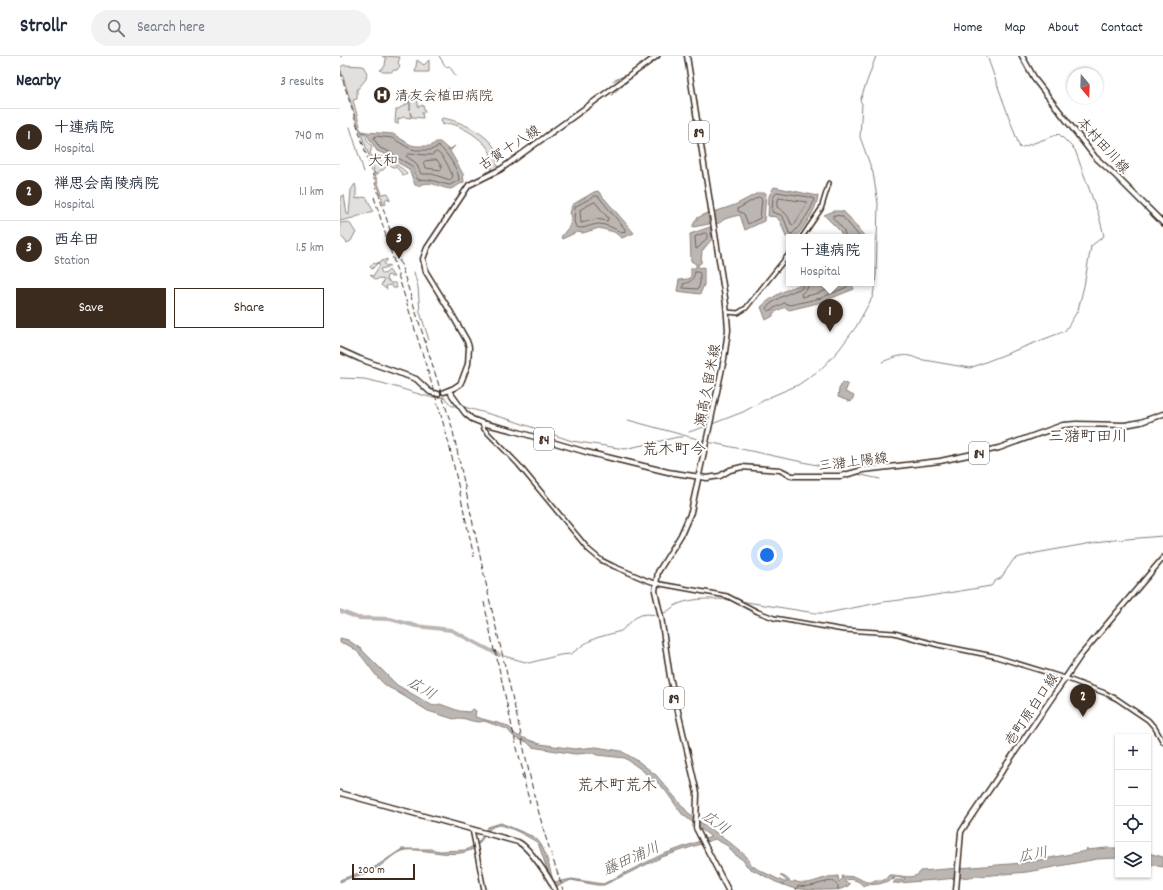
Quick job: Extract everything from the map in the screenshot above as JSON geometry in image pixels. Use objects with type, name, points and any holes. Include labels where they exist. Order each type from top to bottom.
[{"type":"main road","name":"古賀十八線","points":[[446,392],[460,384],[468,364],[469,347],[450,311],[426,272],[423,259],[427,248],[469,185],[501,169],[657,56]]},
{"type":"main road","name":"瀬高久留米線","points":[[687,56],[727,312],[728,330],[724,359],[689,519],[658,572],[655,583],[655,591],[661,617],[670,678],[697,793],[696,828],[728,890]]},
{"type":"main road","name":"本村田川線","points":[[1022,56],[1036,81],[1095,156],[1163,223]]},
{"type":"main road","points":[[340,350],[360,359],[416,379],[423,383],[430,392],[438,394]]},
{"type":"main road","name":"三潴上陽線","points":[[446,392],[465,413],[472,419],[482,423],[586,452],[668,472],[714,478],[742,466],[780,470],[792,476],[841,476],[863,470],[940,461],[999,448],[1063,425],[1076,424],[1125,426],[1142,422],[1163,414]]},
{"type":"main road","name":"壱町原白口線","points":[[956,890],[961,832],[1081,655],[1163,558]]},
{"type":"main road","points":[[340,793],[522,844],[528,849],[550,880],[555,890]]},
{"type":"street","points":[[804,234],[822,209],[829,183]]},
{"type":"street","points":[[727,312],[738,312],[746,308],[786,258]]},
{"type":"street","points":[[482,423],[484,429],[518,464],[589,550],[601,560],[612,566],[655,583],[727,596],[758,612],[774,618],[844,630],[894,633],[938,645],[993,656],[1065,678],[1117,699],[1148,720],[1155,728],[1163,742]]},
{"type":"street","points":[[472,829],[484,890]]},
{"type":"shaded area","points":[[382,56],[400,57],[398,63],[400,66],[397,70],[383,72],[380,70],[385,66],[386,58]]},
{"type":"shaded area","points":[[417,60],[424,65],[429,60],[429,72],[415,72]]},
{"type":"shaded area","points":[[344,65],[363,66],[367,73],[366,79],[357,90],[357,99],[353,100],[360,126],[358,125],[340,67]]},
{"type":"shaded area","points":[[411,92],[417,93],[418,107],[423,105],[425,112],[422,113],[423,118],[412,117],[410,112],[411,118],[404,117],[398,119],[398,124],[395,123],[396,110],[409,103],[407,97],[410,97],[410,110]]},
{"type":"shaded area","points":[[443,118],[465,125],[487,139],[496,151],[497,170],[491,174],[491,155],[481,140],[457,126],[450,124],[443,125],[441,119]]},
{"type":"shaded area","points":[[361,133],[364,133],[372,146],[370,154],[372,156],[387,159],[407,173],[406,175],[403,175],[396,167],[389,164],[383,170],[379,171],[378,174],[374,172],[382,194],[388,193],[390,201],[388,198],[385,200],[386,204],[384,205],[373,171],[374,170]]},
{"type":"shaded area","points":[[355,184],[356,199],[363,197],[367,198],[373,211],[340,221],[340,197],[344,195],[347,214],[349,215],[351,190]]},
{"type":"shaded area","points":[[349,222],[356,233],[351,241],[347,243],[340,235],[340,223]]},
{"type":"shaded area","points":[[387,259],[384,263],[386,266],[389,265],[389,267],[380,269],[382,273],[385,274],[389,270],[394,277],[391,277],[390,275],[387,276],[386,280],[391,283],[395,283],[397,288],[393,288],[391,285],[386,286],[386,289],[381,285],[384,280],[379,278],[376,280],[370,275],[373,276],[380,265],[378,263],[372,269],[370,267],[373,263],[375,264]]},
{"type":"water","points":[[358,126],[362,131],[366,132],[393,134],[411,145],[431,146],[436,142],[440,142],[449,150],[455,146],[450,151],[463,174],[464,182],[451,189],[427,183],[418,186],[415,185],[409,169],[395,161],[390,156],[377,151],[366,133],[361,132]]},
{"type":"water","points":[[774,187],[818,196],[813,212],[798,234],[786,234],[786,237],[777,217],[768,216],[769,196]]},
{"type":"water","points":[[598,191],[634,233],[622,238],[614,232],[599,228],[583,233],[577,232],[562,239],[561,237],[571,224],[570,222],[572,215],[570,214],[572,205]]},
{"type":"water","points":[[758,193],[766,193],[764,221],[745,230],[740,215],[727,218],[715,224],[714,212],[735,205]]},
{"type":"water","points":[[834,211],[843,211],[863,234],[842,234],[824,215]]},
{"type":"water","points":[[708,213],[709,224],[693,227],[697,218]]},
{"type":"water","points":[[710,227],[712,239],[702,251],[701,263],[698,264],[699,268],[704,267],[704,285],[700,294],[677,291],[679,280],[688,279],[691,276],[691,268],[696,268],[696,264],[691,261],[690,234]]},
{"type":"water","points":[[852,286],[854,289],[822,302],[789,310],[785,307],[773,313],[773,316],[766,320],[761,307],[771,299],[792,287]]},
{"type":"water","points":[[843,382],[848,385],[845,392],[854,396],[851,402],[838,397],[839,389]]},
{"type":"water","points":[[340,638],[348,640],[361,649],[397,685],[433,706],[440,704],[459,711],[469,712],[473,709],[476,711],[475,717],[505,725],[516,735],[540,744],[575,749],[596,747],[621,751],[638,761],[656,775],[691,816],[727,840],[747,857],[751,865],[784,882],[788,882],[780,875],[792,883],[794,881],[802,883],[810,882],[838,876],[839,882],[843,878],[842,876],[856,877],[866,882],[872,882],[875,880],[885,880],[889,875],[911,877],[915,876],[921,871],[1023,863],[1028,862],[1028,860],[1029,862],[1086,851],[1087,848],[1087,850],[1115,848],[1115,858],[1097,859],[1027,872],[934,881],[898,884],[893,883],[896,880],[904,880],[905,878],[892,877],[895,879],[879,884],[864,885],[864,887],[856,880],[848,879],[845,880],[845,882],[850,884],[841,889],[810,890],[792,888],[776,882],[751,869],[743,860],[734,854],[728,846],[715,839],[662,857],[604,885],[571,880],[558,886],[551,880],[538,843],[513,829],[499,825],[490,829],[475,848],[463,853],[455,854],[405,850],[397,853],[373,870],[340,882],[342,879],[375,867],[402,849],[430,849],[440,851],[466,850],[478,843],[488,827],[501,823],[538,840],[544,850],[553,880],[556,882],[572,879],[603,884],[661,855],[711,837],[682,814],[665,790],[654,779],[650,778],[642,770],[625,758],[597,755],[593,753],[575,754],[532,747],[527,742],[515,738],[507,729],[484,721],[476,722],[462,718],[454,719],[428,711],[386,686],[355,650],[348,645],[340,643]]},
{"type":"water","points":[[1151,854],[1163,857],[1163,867],[1151,865]]},
{"type":"waterway","points":[[439,56],[446,67],[449,66],[456,76]]},
{"type":"waterway","points":[[712,424],[743,412],[770,397],[798,385],[821,369],[838,351],[856,327],[873,296],[876,275],[878,204],[873,173],[860,137],[862,103],[860,101],[876,56]]},
{"type":"waterway","points":[[882,362],[891,358],[909,356],[918,359],[970,368],[1065,331],[1078,310],[1091,246],[1104,236],[1099,216],[1075,150],[1059,134],[1020,148],[987,56]]},
{"type":"waterway","points":[[613,81],[630,73]]},
{"type":"waterway","points":[[612,95],[628,81]]},
{"type":"waterway","points":[[431,92],[449,89]]},
{"type":"waterway","points":[[350,127],[364,172]]},
{"type":"waterway","points":[[414,272],[418,287],[420,312],[429,340]]},
{"type":"waterway","points":[[340,378],[364,379],[429,397],[444,397],[452,406],[459,406]]},
{"type":"waterway","points":[[464,407],[511,420],[572,441],[625,449],[683,437]]},
{"type":"waterway","points":[[628,420],[705,441]]},
{"type":"waterway","points":[[689,432],[707,426]]},
{"type":"waterway","points":[[708,442],[850,472]]},
{"type":"waterway","points":[[857,474],[880,479]]},
{"type":"waterway","points":[[740,601],[815,613],[827,613],[883,602],[991,586],[995,581],[1001,578],[1014,559],[1036,553],[1103,541],[1163,536]]},
{"type":"waterway","points":[[662,614],[678,604],[692,600],[733,600]]},
{"type":"waterway","points":[[340,611],[358,618],[390,619],[416,626],[451,630],[499,655]]},
{"type":"waterway","points":[[504,656],[529,663],[560,655],[571,654],[596,638],[621,631],[635,618],[641,615],[658,615]]},
{"type":"railway","points":[[340,71],[452,427],[534,795],[563,890]]},
{"type":"railway","points":[[374,197],[449,444],[474,557]]},
{"type":"railway","points":[[484,602],[495,655]]},
{"type":"railway","points":[[495,650],[525,779]]},
{"type":"railway","points":[[522,774],[530,803]]},
{"type":"place","name":"清友会植田病院","points":[[382,95]]},
{"type":"place","name":"西牟田","points":[[399,259]]},
{"type":"place","name":"十連病院","points":[[830,332]]},
{"type":"place","name":"禅思会南陵病院","points":[[1083,717]]},
{"type":"district","name":"大和","points":[[383,160]]},
{"type":"district","name":"三潴町田川","points":[[1088,435]]},
{"type":"district","name":"荒木町今","points":[[674,448]]},
{"type":"district","name":"荒木町荒木","points":[[617,784]]},
{"type":"water label","name":"広川","points":[[422,688]]},
{"type":"water label","name":"広川","points":[[716,822]]},
{"type":"water label","name":"広川","points":[[1033,854]]},
{"type":"water label","name":"藤田浦川","points":[[631,858]]}]
